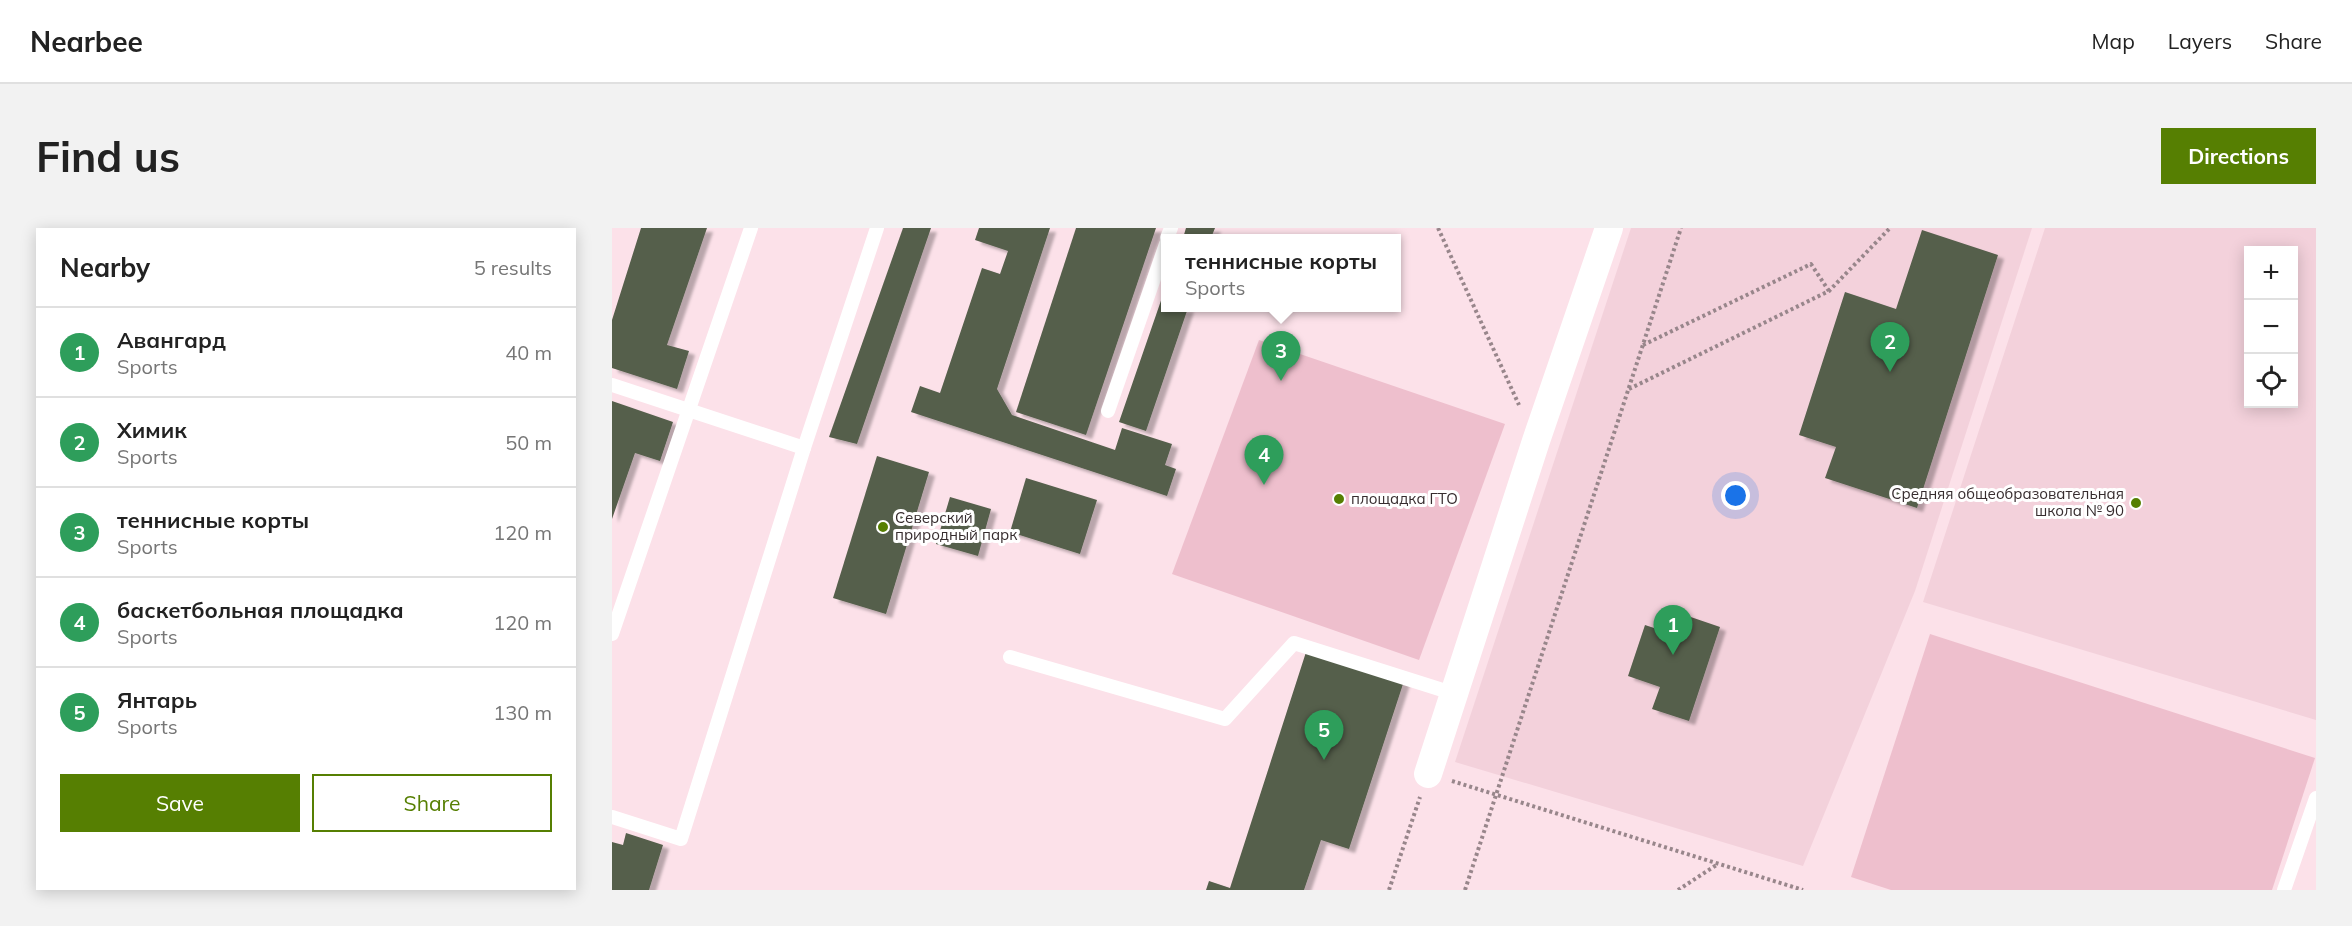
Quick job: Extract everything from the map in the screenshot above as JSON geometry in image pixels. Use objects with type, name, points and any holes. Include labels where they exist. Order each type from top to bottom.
[{"type":"street","points":[[1428,774],[1452,693],[1609,228]]},
{"type":"lane","points":[[612,634],[687,409],[751,228]]},
{"type":"lane","points":[[612,817],[681,839],[804,448],[877,228]]},
{"type":"lane","points":[[1108,411],[1161,258]]},
{"type":"lane","points":[[612,385],[804,448]]},
{"type":"lane","points":[[1010,657],[1224,719],[1294,643],[1452,693]]},
{"type":"lane","points":[[2284,890],[2316,798]]},
{"type":"path","points":[[1438,228],[1536,441]]},
{"type":"path","points":[[1465,890],[1681,228]]},
{"type":"path","points":[[1629,389],[1828,291],[1890,228]]},
{"type":"path","points":[[1643,345],[1811,264],[1828,291]]},
{"type":"path","points":[[1389,890],[1428,774],[1803,890]]},
{"type":"path","points":[[1678,890],[1718,864]]},
{"type":"shaded area","points":[[1631,228],[2032,228],[1915,591],[1803,866],[1455,762]]},
{"type":"shaded area","name":"Средняя общеобразовательная школа № 90","points":[[2045,228],[2316,228],[2316,720],[1923,602]]},
{"type":"shaded area","name":"площадка ГТО","points":[[1259,340],[1505,424],[1419,660],[1172,574]]},
{"type":"shaded area","points":[[1930,634],[2315,758],[2272,890],[1891,890],[1851,877]]},
{"type":"building","points":[[641,228],[707,228],[667,345],[689,351],[677,389],[612,368],[612,320]]},
{"type":"building","points":[[903,228],[931,228],[857,444],[829,437]]},
{"type":"building","points":[[979,228],[1050,228],[997,389],[1012,415],[1115,450],[1122,428],[1172,444],[1165,465],[1176,469],[1167,496],[911,412],[920,386],[940,393],[982,268],[1000,274],[1008,251],[975,240]]},
{"type":"building","points":[[1076,228],[1156,228],[1086,435],[1016,412]]},
{"type":"building","points":[[1186,228],[1215,228],[1213,234],[1184,234]]},
{"type":"building","points":[[1922,230],[1998,255],[1917,508],[1825,478],[1836,447],[1799,435],[1845,292],[1896,309]]},
{"type":"building","points":[[1161,301],[1161,312],[1187,312],[1146,431],[1119,422]]},
{"type":"building","points":[[612,401],[673,422],[660,461],[635,453],[612,519]]},
{"type":"building","points":[[877,456],[929,472],[886,614],[833,598]]},
{"type":"building","points":[[1026,478],[1097,500],[1080,554],[1010,532]]},
{"type":"building","points":[[950,497],[991,509],[978,556],[936,544]]},
{"type":"building","points":[[1679,613],[1720,627],[1689,721],[1652,709],[1660,687],[1628,676],[1645,625],[1672,634]]},
{"type":"building","points":[[1307,649],[1404,681],[1349,849],[1321,840],[1304,890],[1206,890],[1209,881],[1230,888]]},
{"type":"building","points":[[626,833],[663,845],[649,890],[612,890],[612,842],[623,845]]},
{"type":"place","name":"Химик","points":[[1890,372]]},
{"type":"place","name":"теннисные корты","points":[[1281,381]]},
{"type":"place","name":"баскетбольная площадка","points":[[1264,485]]},
{"type":"place","name":"площадка ГТО","points":[[1339,499]]},
{"type":"place","name":"Средняя общеобразовательная школа № 90","points":[[2136,503]]},
{"type":"place","name":"Северский природный парк","points":[[883,527]]},
{"type":"place","name":"Авангард","points":[[1673,655]]},
{"type":"place","name":"Янтарь","points":[[1324,760]]}]
